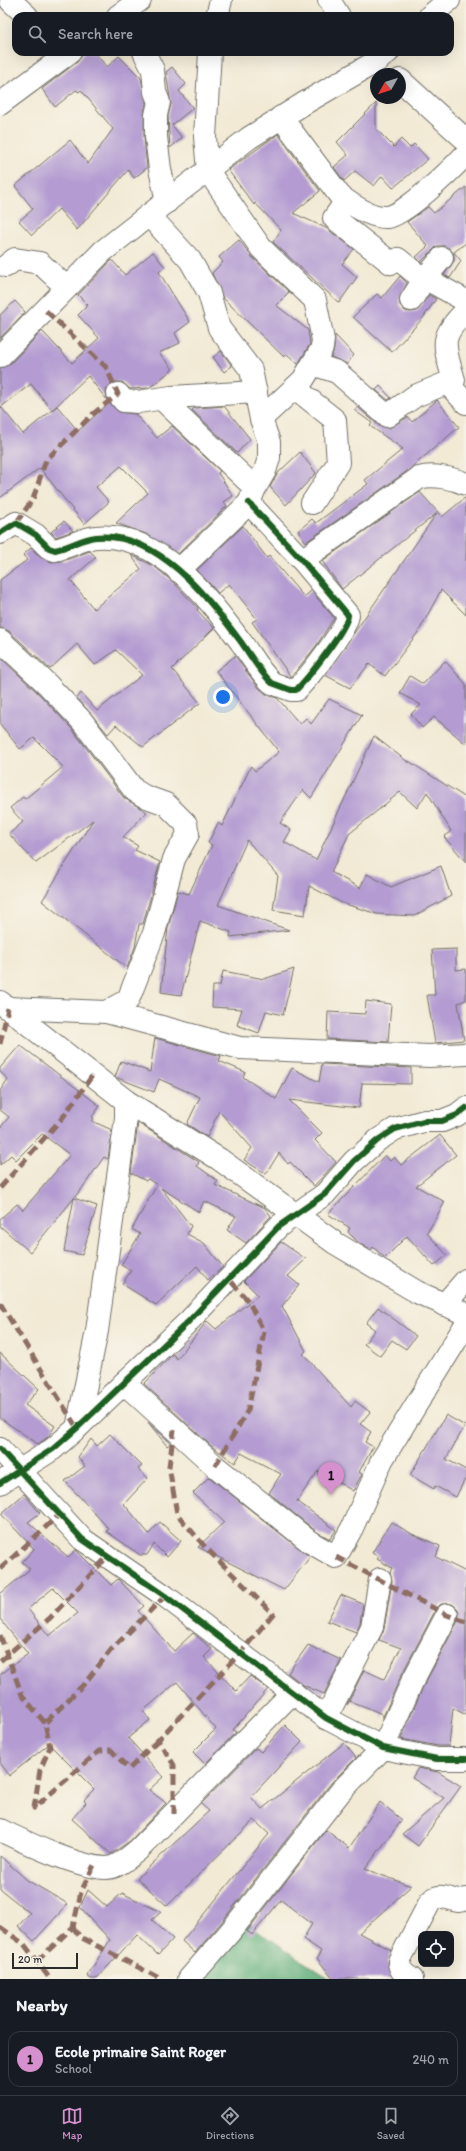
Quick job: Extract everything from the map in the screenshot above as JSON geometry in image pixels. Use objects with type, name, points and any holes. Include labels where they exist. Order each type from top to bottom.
[{"type":"street","points":[[124,12],[140,0]]},
{"type":"street","points":[[218,12],[222,0]]},
{"type":"street","points":[[329,0],[336,12]]},
{"type":"street","points":[[435,12],[449,0]]},
{"type":"street","points":[[11,1],[23,12]]},
{"type":"street","points":[[0,104],[64,56]]},
{"type":"street","points":[[146,56],[153,70],[155,92],[159,102],[156,115],[156,137],[160,169],[167,202]]},
{"type":"street","points":[[210,56],[205,137],[208,171],[261,248],[316,302],[317,321],[323,340],[322,348],[313,364],[295,388],[261,419]]},
{"type":"street","points":[[0,356],[66,287],[103,251],[149,215],[249,138],[281,117],[381,60]]},
{"type":"street","points":[[406,85],[466,140]]},
{"type":"street","points":[[281,117],[340,196],[346,201],[377,216],[388,217],[407,207],[466,154]]},
{"type":"street","points":[[346,201],[334,218],[391,263],[398,259],[425,278],[466,301],[466,305]]},
{"type":"street","points":[[149,215],[190,260],[209,293],[218,328],[251,370],[261,419],[269,442],[269,458],[265,471],[252,495],[178,571]]},
{"type":"street","points":[[411,300],[425,278],[442,258]]},
{"type":"street","points":[[6,266],[15,259],[40,262],[66,287]]},
{"type":"street","points":[[313,364],[337,372],[387,416],[415,396],[454,380],[445,347],[450,326],[466,311]]},
{"type":"street","points":[[447,383],[466,403]]},
{"type":"street","points":[[295,388],[334,420],[338,463],[312,503]]},
{"type":"street","points":[[118,394],[121,399],[128,402],[256,392]]},
{"type":"street","points":[[0,533],[16,523],[36,535],[49,548],[55,550],[96,537],[134,541],[154,552],[194,584],[272,683],[291,690],[296,690],[334,641],[346,623],[348,615],[302,560],[252,495],[162,399]]},
{"type":"street","points":[[302,560],[420,478],[435,476],[464,480]]},
{"type":"street","points":[[0,640],[47,684],[82,721],[134,790],[144,796],[166,804],[187,826],[188,834],[174,859],[154,933],[128,1000],[106,1012]]},
{"type":"street","points":[[4,1005],[106,1012],[240,1048],[429,1056],[466,1054]]},
{"type":"street","points":[[4,1005],[126,1101],[219,1159],[335,1243],[376,1269],[417,1292],[466,1314]]},
{"type":"street","points":[[77,1428],[97,1331],[126,1118],[126,1101]]},
{"type":"street","points":[[0,1484],[53,1449],[77,1428],[188,1322],[279,1226],[325,1194],[354,1161],[378,1140],[395,1129],[424,1121],[442,1121],[457,1116],[466,1108]]},
{"type":"street","points":[[444,1305],[466,1280]]},
{"type":"street","points":[[124,1383],[215,1466],[310,1542],[336,1557],[352,1528],[382,1460],[466,1324]]},
{"type":"street","points":[[0,1449],[21,1470],[82,1539],[165,1596],[326,1718],[383,1748],[437,1759],[466,1759]]},
{"type":"street","points":[[326,1718],[372,1627],[380,1579]]},
{"type":"street","points":[[189,1979],[230,1932],[341,1791],[383,1748],[412,1682],[447,1615]]},
{"type":"street","points":[[0,1830],[29,1844],[72,1860],[107,1868],[118,1865],[138,1850],[293,1692]]},
{"type":"street","points":[[412,1979],[402,1972],[399,1967],[399,1960],[430,1902],[435,1898],[440,1897],[463,1901],[466,1899]]},
{"type":"green space","points":[[247,1923],[329,1979],[198,1979]]},
{"type":"building","points":[[82,56],[97,56],[107,67],[119,56],[141,78],[146,103],[144,115],[144,137],[147,168],[134,178],[128,170],[77,230],[59,209],[32,235],[19,221],[33,209],[15,186],[70,140],[88,164],[113,129],[81,90],[79,92],[76,90],[55,107],[42,89],[77,62]]},
{"type":"building","points":[[172,67],[186,84],[179,91],[193,108],[172,125],[182,138],[170,148],[168,116],[171,104],[166,72]]},
{"type":"building","points":[[376,104],[376,129],[394,147],[401,139],[410,148],[414,144],[428,159],[393,188],[382,176],[374,186],[355,171],[344,181],[334,167],[348,155],[337,142]]},
{"type":"building","points":[[278,134],[320,191],[293,213],[326,228],[354,249],[342,264],[357,277],[339,303],[273,242],[281,230],[255,203],[254,205],[228,170]]},
{"type":"building","points":[[466,187],[466,243],[454,252],[461,261],[450,278],[444,275],[454,261],[454,254],[450,249],[444,246],[437,246],[421,262],[416,257],[428,246],[407,222],[428,207],[434,213]]},
{"type":"building","points":[[239,240],[252,257],[289,292],[276,305],[308,330],[310,344],[298,364],[287,354],[284,357],[223,298],[212,273],[223,262],[219,257]]},
{"type":"building","points":[[153,252],[165,267],[159,272],[190,322],[175,333],[180,343],[159,353],[173,369],[149,388],[130,389],[122,382],[115,382],[106,390],[107,400],[88,376],[52,410],[31,384],[1,407],[23,434],[57,406],[78,431],[109,403],[119,412],[135,414],[157,438],[172,426],[220,471],[218,473],[233,496],[224,502],[227,506],[178,554],[146,534],[116,523],[148,493],[121,466],[96,487],[109,502],[84,524],[40,468],[0,498],[0,368],[9,365],[42,331],[72,363],[99,338],[78,315],[88,305],[78,295],[112,260],[125,275]]},
{"type":"building","points":[[400,276],[407,283],[399,299],[400,305],[405,311],[417,311],[429,295],[436,299],[423,318],[392,352],[353,317],[377,294],[382,298]]},
{"type":"building","points":[[15,301],[25,312],[0,338],[0,315]]},
{"type":"building","points":[[335,335],[354,355],[347,364],[331,357],[334,350]]},
{"type":"building","points":[[221,351],[232,366],[224,372],[213,357]]},
{"type":"building","points":[[380,386],[391,398],[388,400],[376,390]]},
{"type":"building","points":[[437,400],[459,427],[406,472],[306,542],[298,531],[312,519],[316,523],[368,484],[365,480],[403,449],[370,426],[372,423],[354,410],[358,407],[379,426],[389,428],[408,417],[412,422]]},
{"type":"building","points":[[224,406],[250,439],[237,453],[192,410],[194,408]]},
{"type":"building","points":[[300,452],[316,473],[286,505],[270,487],[278,473]]},
{"type":"building","points":[[420,492],[442,517],[466,497],[466,615],[441,590],[419,631],[385,676],[369,664],[350,688],[325,675],[437,513],[342,589],[322,561]]},
{"type":"building","points":[[64,521],[73,531],[56,537],[51,532]]},
{"type":"building","points":[[243,526],[267,558],[269,556],[304,597],[311,591],[334,618],[316,646],[291,677],[252,622],[257,619],[229,584],[218,593],[197,570]]},
{"type":"building","points":[[31,548],[40,557],[51,562],[63,561],[90,551],[96,557],[70,580],[94,609],[141,569],[131,555],[154,566],[173,582],[198,608],[197,610],[214,628],[172,669],[200,703],[143,747],[116,725],[108,734],[77,698],[81,693],[97,711],[142,675],[116,650],[95,665],[77,644],[50,669],[9,631],[0,628],[0,580],[27,560],[23,555]]},
{"type":"building","points":[[235,656],[258,687],[267,695],[277,698],[300,724],[306,718],[311,724],[329,699],[362,715],[311,798],[303,790],[280,823],[291,830],[284,842],[316,860],[374,736],[409,763],[407,760],[466,798],[466,862],[444,837],[451,831],[427,792],[417,808],[400,792],[349,834],[331,872],[360,888],[367,874],[391,887],[441,866],[451,896],[414,916],[377,914],[342,903],[309,886],[305,915],[273,910],[278,876],[247,840],[218,905],[289,930],[230,937],[231,932],[200,921],[181,995],[161,992],[168,928],[178,891],[189,894],[212,845],[208,843],[218,823],[222,826],[251,766],[255,771],[279,752],[216,671]]},
{"type":"building","points":[[0,657],[38,693],[72,729],[124,798],[147,812],[123,837],[138,846],[135,850],[160,862],[143,924],[139,924],[135,947],[127,968],[42,901],[93,820],[36,863],[9,834],[23,822],[10,808],[23,797],[25,799],[63,767],[34,738],[20,749],[0,724]]},
{"type":"building","points":[[445,661],[466,684],[466,744],[434,717],[422,728],[411,714],[421,705],[400,693],[410,676],[423,684]]},
{"type":"building","points":[[456,949],[456,970],[466,969],[466,1000],[458,1003],[464,1040],[435,1043],[427,995],[435,995],[432,950]]},
{"type":"building","points":[[294,969],[283,1015],[266,1011],[259,1033],[237,1025],[242,1009],[212,1007],[213,986],[220,986],[223,971],[264,979]]},
{"type":"building","points":[[366,1001],[391,1004],[388,1042],[327,1039],[328,1012],[365,1014]]},
{"type":"building","points":[[155,1038],[221,1056],[219,1061],[245,1072],[243,1077],[276,1099],[292,1068],[319,1082],[322,1064],[411,1068],[411,1084],[362,1083],[359,1108],[289,1100],[322,1133],[315,1140],[336,1162],[314,1186],[290,1162],[288,1164],[279,1153],[266,1174],[244,1160],[252,1148],[219,1111],[207,1137],[187,1124],[200,1097],[159,1079],[154,1092],[115,1077],[121,1061],[150,1072]]},
{"type":"building","points":[[20,1045],[100,1106],[92,1117],[94,1118],[92,1121],[112,1130],[108,1159],[104,1157],[83,1187],[30,1252],[0,1226],[0,1219],[17,1204],[23,1210],[70,1155],[42,1134],[16,1160],[11,1155],[0,1165],[0,1128],[9,1117],[0,1110],[0,1091],[8,1079],[0,1072],[0,1068]]},
{"type":"building","points":[[138,1123],[199,1162],[197,1166],[218,1181],[215,1185],[265,1208],[271,1216],[246,1243],[227,1230],[236,1216],[204,1201],[199,1212],[161,1188],[191,1226],[187,1234],[204,1243],[223,1267],[208,1280],[197,1266],[156,1305],[122,1284],[131,1271],[121,1265],[140,1234],[132,1229],[157,1185],[148,1179],[146,1181],[131,1173]]},
{"type":"building","points":[[440,1135],[456,1155],[416,1186],[445,1202],[427,1233],[447,1255],[434,1266],[407,1236],[385,1258],[373,1247],[371,1250],[359,1243],[348,1232],[350,1228],[328,1214],[385,1155],[390,1161],[394,1157],[401,1165]]},
{"type":"building","points":[[74,1198],[97,1206],[82,1255],[64,1251]]},
{"type":"building","points":[[281,1242],[306,1259],[288,1276],[299,1285],[282,1306],[306,1351],[303,1354],[351,1407],[355,1401],[370,1412],[360,1424],[371,1432],[365,1442],[373,1447],[359,1472],[362,1474],[353,1491],[318,1471],[297,1501],[336,1530],[330,1539],[317,1532],[269,1493],[281,1474],[241,1453],[235,1463],[210,1445],[144,1384],[173,1354],[177,1359],[207,1321],[216,1329],[258,1295],[244,1281]]},
{"type":"building","points":[[378,1307],[416,1336],[406,1349],[392,1340],[380,1356],[364,1344],[375,1330],[366,1323]]},
{"type":"building","points":[[0,1353],[39,1389],[25,1405],[55,1426],[48,1437],[38,1444],[0,1418]]},
{"type":"building","points":[[446,1415],[465,1426],[446,1459],[466,1470],[466,1477],[456,1497],[435,1486],[434,1489],[410,1475]]},
{"type":"building","points":[[148,1422],[171,1443],[167,1446]]},
{"type":"building","points":[[110,1434],[142,1466],[138,1469],[148,1478],[124,1504],[149,1534],[160,1522],[181,1541],[167,1557],[154,1544],[147,1555],[140,1555],[106,1531],[109,1529],[65,1481],[85,1466],[78,1457],[91,1439],[97,1446]]},
{"type":"building","points":[[209,1477],[310,1557],[284,1590],[198,1547],[224,1522],[193,1493]]},
{"type":"building","points":[[24,1494],[40,1513],[28,1522],[68,1557],[76,1550],[111,1585],[118,1579],[144,1606],[138,1611],[174,1651],[193,1633],[212,1649],[204,1657],[236,1691],[250,1676],[268,1689],[233,1730],[236,1732],[205,1764],[193,1752],[216,1729],[177,1682],[143,1711],[150,1720],[128,1738],[163,1777],[149,1790],[166,1803],[130,1841],[111,1854],[72,1819],[86,1803],[84,1800],[94,1789],[49,1744],[9,1776],[0,1764],[0,1674],[28,1654],[0,1619],[0,1594],[30,1569],[22,1562],[34,1549],[1,1514]],"holes":[[[53,1588],[78,1613],[49,1636],[28,1609]]]},
{"type":"building","points":[[391,1522],[412,1534],[440,1546],[436,1557],[466,1572],[466,1715],[453,1708],[449,1746],[438,1746],[401,1739],[423,1687],[458,1621],[458,1609],[452,1604],[441,1604],[436,1609],[401,1676],[382,1719],[382,1714],[366,1707],[349,1701],[347,1705],[364,1670],[384,1679],[401,1648],[379,1640],[384,1629],[392,1581],[390,1572],[392,1568],[377,1559],[379,1557],[372,1553]]},
{"type":"building","points":[[341,1595],[363,1604],[360,1623],[356,1632],[327,1621]]},
{"type":"building","points":[[308,1645],[341,1660],[324,1694],[303,1685],[288,1673]]},
{"type":"building","points":[[285,1725],[302,1742],[251,1797],[262,1809],[344,1743],[356,1758],[331,1783],[220,1924],[195,1953],[182,1941],[269,1834],[254,1820],[167,1906],[137,1878],[209,1811],[201,1804],[256,1748],[261,1752]]},
{"type":"building","points":[[418,1768],[438,1772],[461,1786],[418,1846],[402,1834],[444,1798],[412,1778]]},
{"type":"building","points":[[380,1802],[402,1820],[365,1869],[411,1886],[359,1933],[391,1950],[387,1962],[393,1979],[333,1979],[317,1958],[321,1951],[303,1939],[312,1924],[281,1900],[252,1935],[247,1931],[326,1830],[349,1848]]},
{"type":"building","points":[[0,1856],[27,1880],[68,1904],[34,1941],[18,1926],[30,1913],[0,1889]]},
{"type":"building","points":[[88,1890],[107,1907],[122,1893],[161,1912],[152,1920],[173,1939],[158,1955],[137,1935],[96,1979],[91,1979],[87,1976],[110,1940],[80,1907]]},
{"type":"marked path","points":[[16,523],[33,499],[46,460],[93,414],[118,394],[106,367],[45,310]]},
{"type":"marked path","points":[[0,1044],[8,1008]]},
{"type":"marked path","points":[[0,1188],[63,1117],[92,1076]]},
{"type":"marked path","points":[[215,1466],[248,1410],[264,1332],[249,1302],[229,1279]]},
{"type":"marked path","points":[[0,1303],[77,1428]]},
{"type":"marked path","points":[[174,1430],[169,1466],[177,1514],[206,1548],[273,1614],[241,1652],[158,1740],[174,1765],[174,1814]]},
{"type":"marked path","points":[[0,1569],[60,1514]]},
{"type":"marked path","points":[[0,1661],[50,1618],[108,1556]]},
{"type":"marked path","points":[[336,1557],[447,1615],[466,1622]]},
{"type":"marked path","points":[[158,1740],[129,1769],[111,1750],[99,1751],[34,1808],[40,1770],[50,1747],[45,1723],[85,1683],[111,1650],[165,1596]]},
{"type":"marked path","points":[[0,1635],[22,1695],[45,1723]]},
{"type":"marked path","points":[[37,1961],[73,1927],[81,1892],[94,1865]]},
{"type":"marked path","points":[[0,1927],[24,1944],[50,1979]]},
{"type":"marked path","points":[[73,1927],[80,1937],[161,1979]]},
{"type":"cycle path","points":[[0,533],[16,523],[36,535],[49,548],[55,550],[96,537],[119,538],[140,545],[160,556],[197,588],[213,606],[272,683],[291,690],[296,690],[334,642],[346,622],[348,615],[302,560],[249,503]]},
{"type":"cycle path","points":[[0,1483],[53,1449],[77,1428],[188,1322],[279,1226],[325,1194],[354,1161],[378,1140],[395,1129],[424,1121],[442,1121],[457,1115],[466,1108]]},
{"type":"cycle path","points":[[0,1449],[82,1539],[165,1596],[326,1718],[383,1748],[437,1759],[466,1759]]},
{"type":"place","name":"Ecole primaire Saint Roger","points":[[331,1495]]}]
